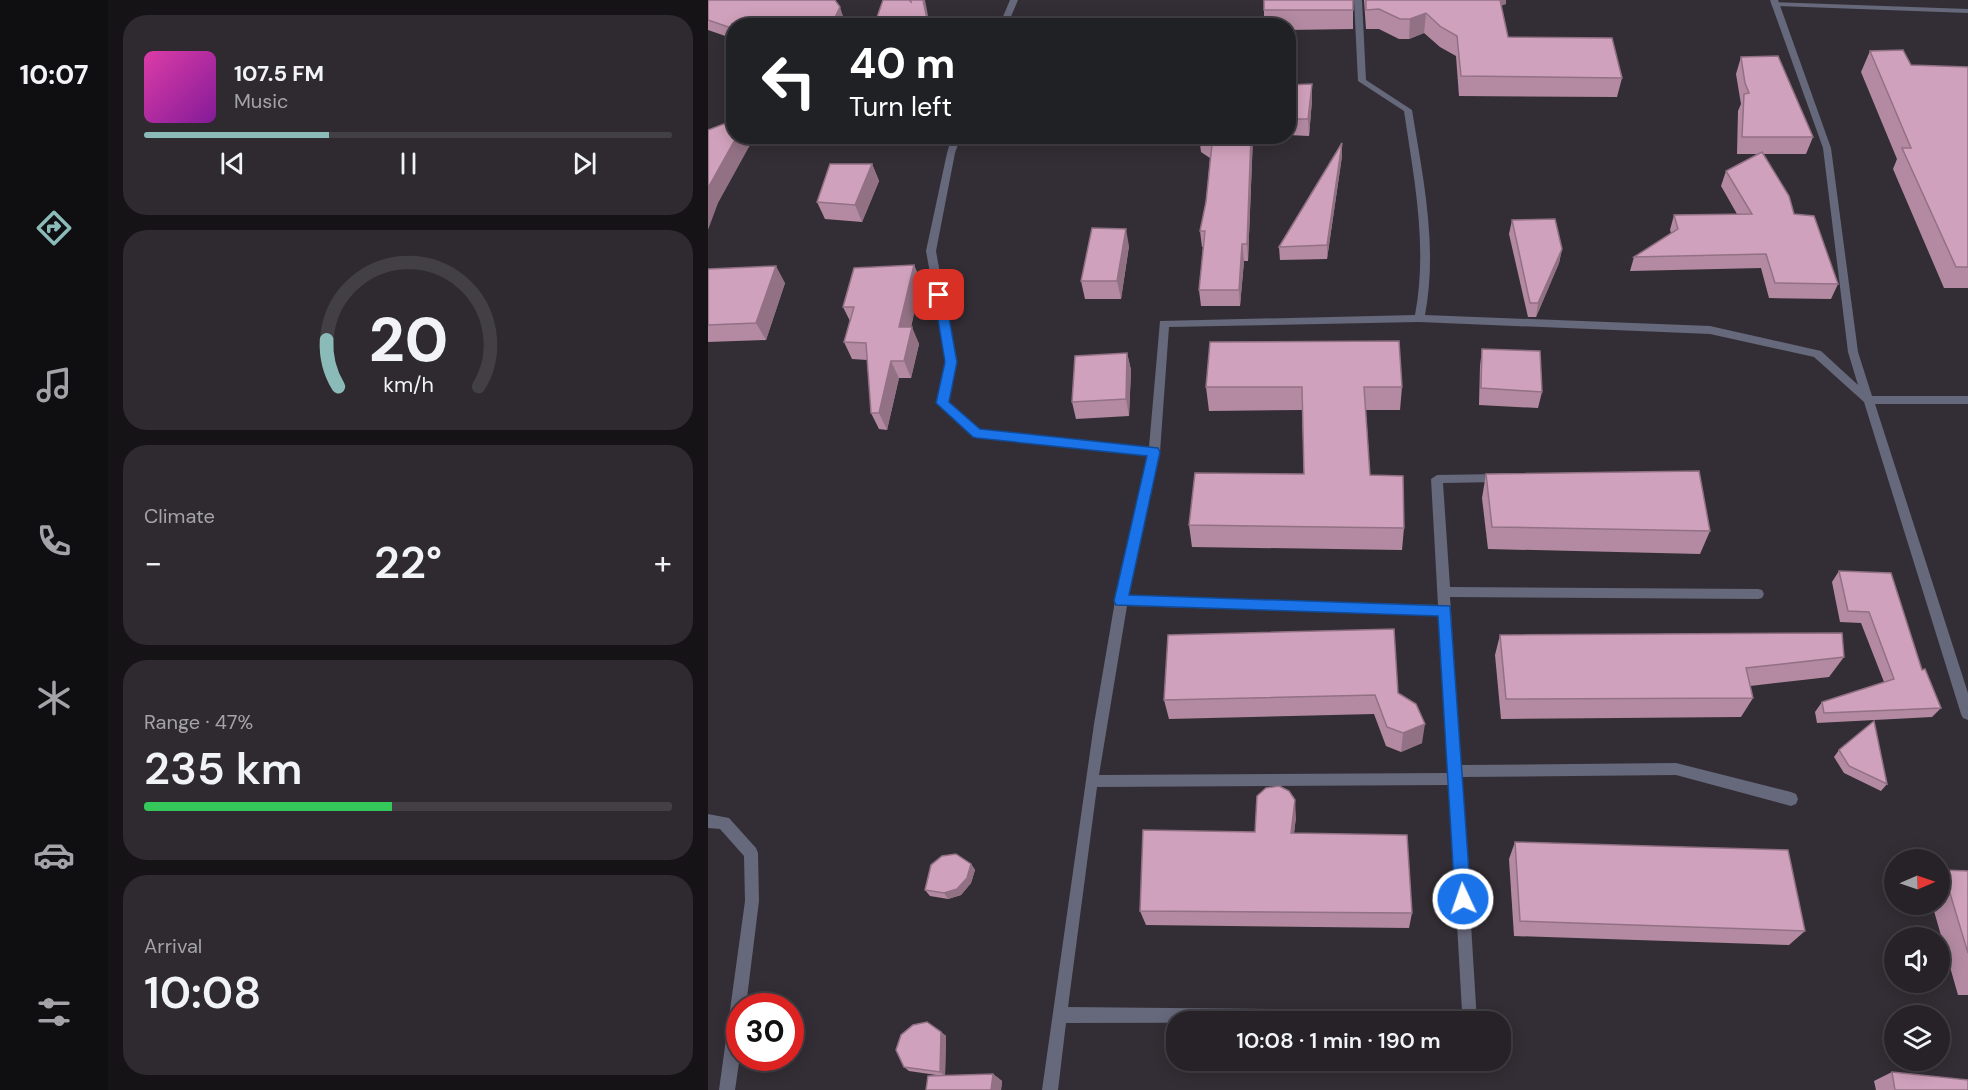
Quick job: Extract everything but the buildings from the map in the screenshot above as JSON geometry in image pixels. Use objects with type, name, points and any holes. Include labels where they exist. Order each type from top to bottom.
[{"type":"street","points":[[1006,18],[1014,0]]},
{"type":"street","points":[[1358,0],[1362,81],[1408,110],[1425,230],[1424,301],[1419,318]]},
{"type":"street","points":[[1968,11],[1774,2],[1827,148],[1853,352],[1968,714]]},
{"type":"street","points":[[954,144],[931,251],[951,362],[943,403],[977,434],[1154,452]]},
{"type":"street","points":[[1050,1090],[1092,781],[1121,601],[1154,452],[1164,324],[1419,318],[1710,330],[1817,354],[1868,400],[1968,400]]},
{"type":"street","points":[[1060,1014],[1470,1018],[1437,479],[1520,478]]},
{"type":"street","points":[[1443,592],[1758,594]]},
{"type":"street","points":[[1121,601],[1444,610]]},
{"type":"street","points":[[1092,781],[1676,769],[1791,798]]},
{"type":"street","points":[[708,821],[724,823],[751,853],[752,901],[728,1090]]},
{"type":"route","points":[[939,295],[951,362],[943,403],[977,434],[1154,452],[1121,601],[1444,610],[1463,899]]}]
